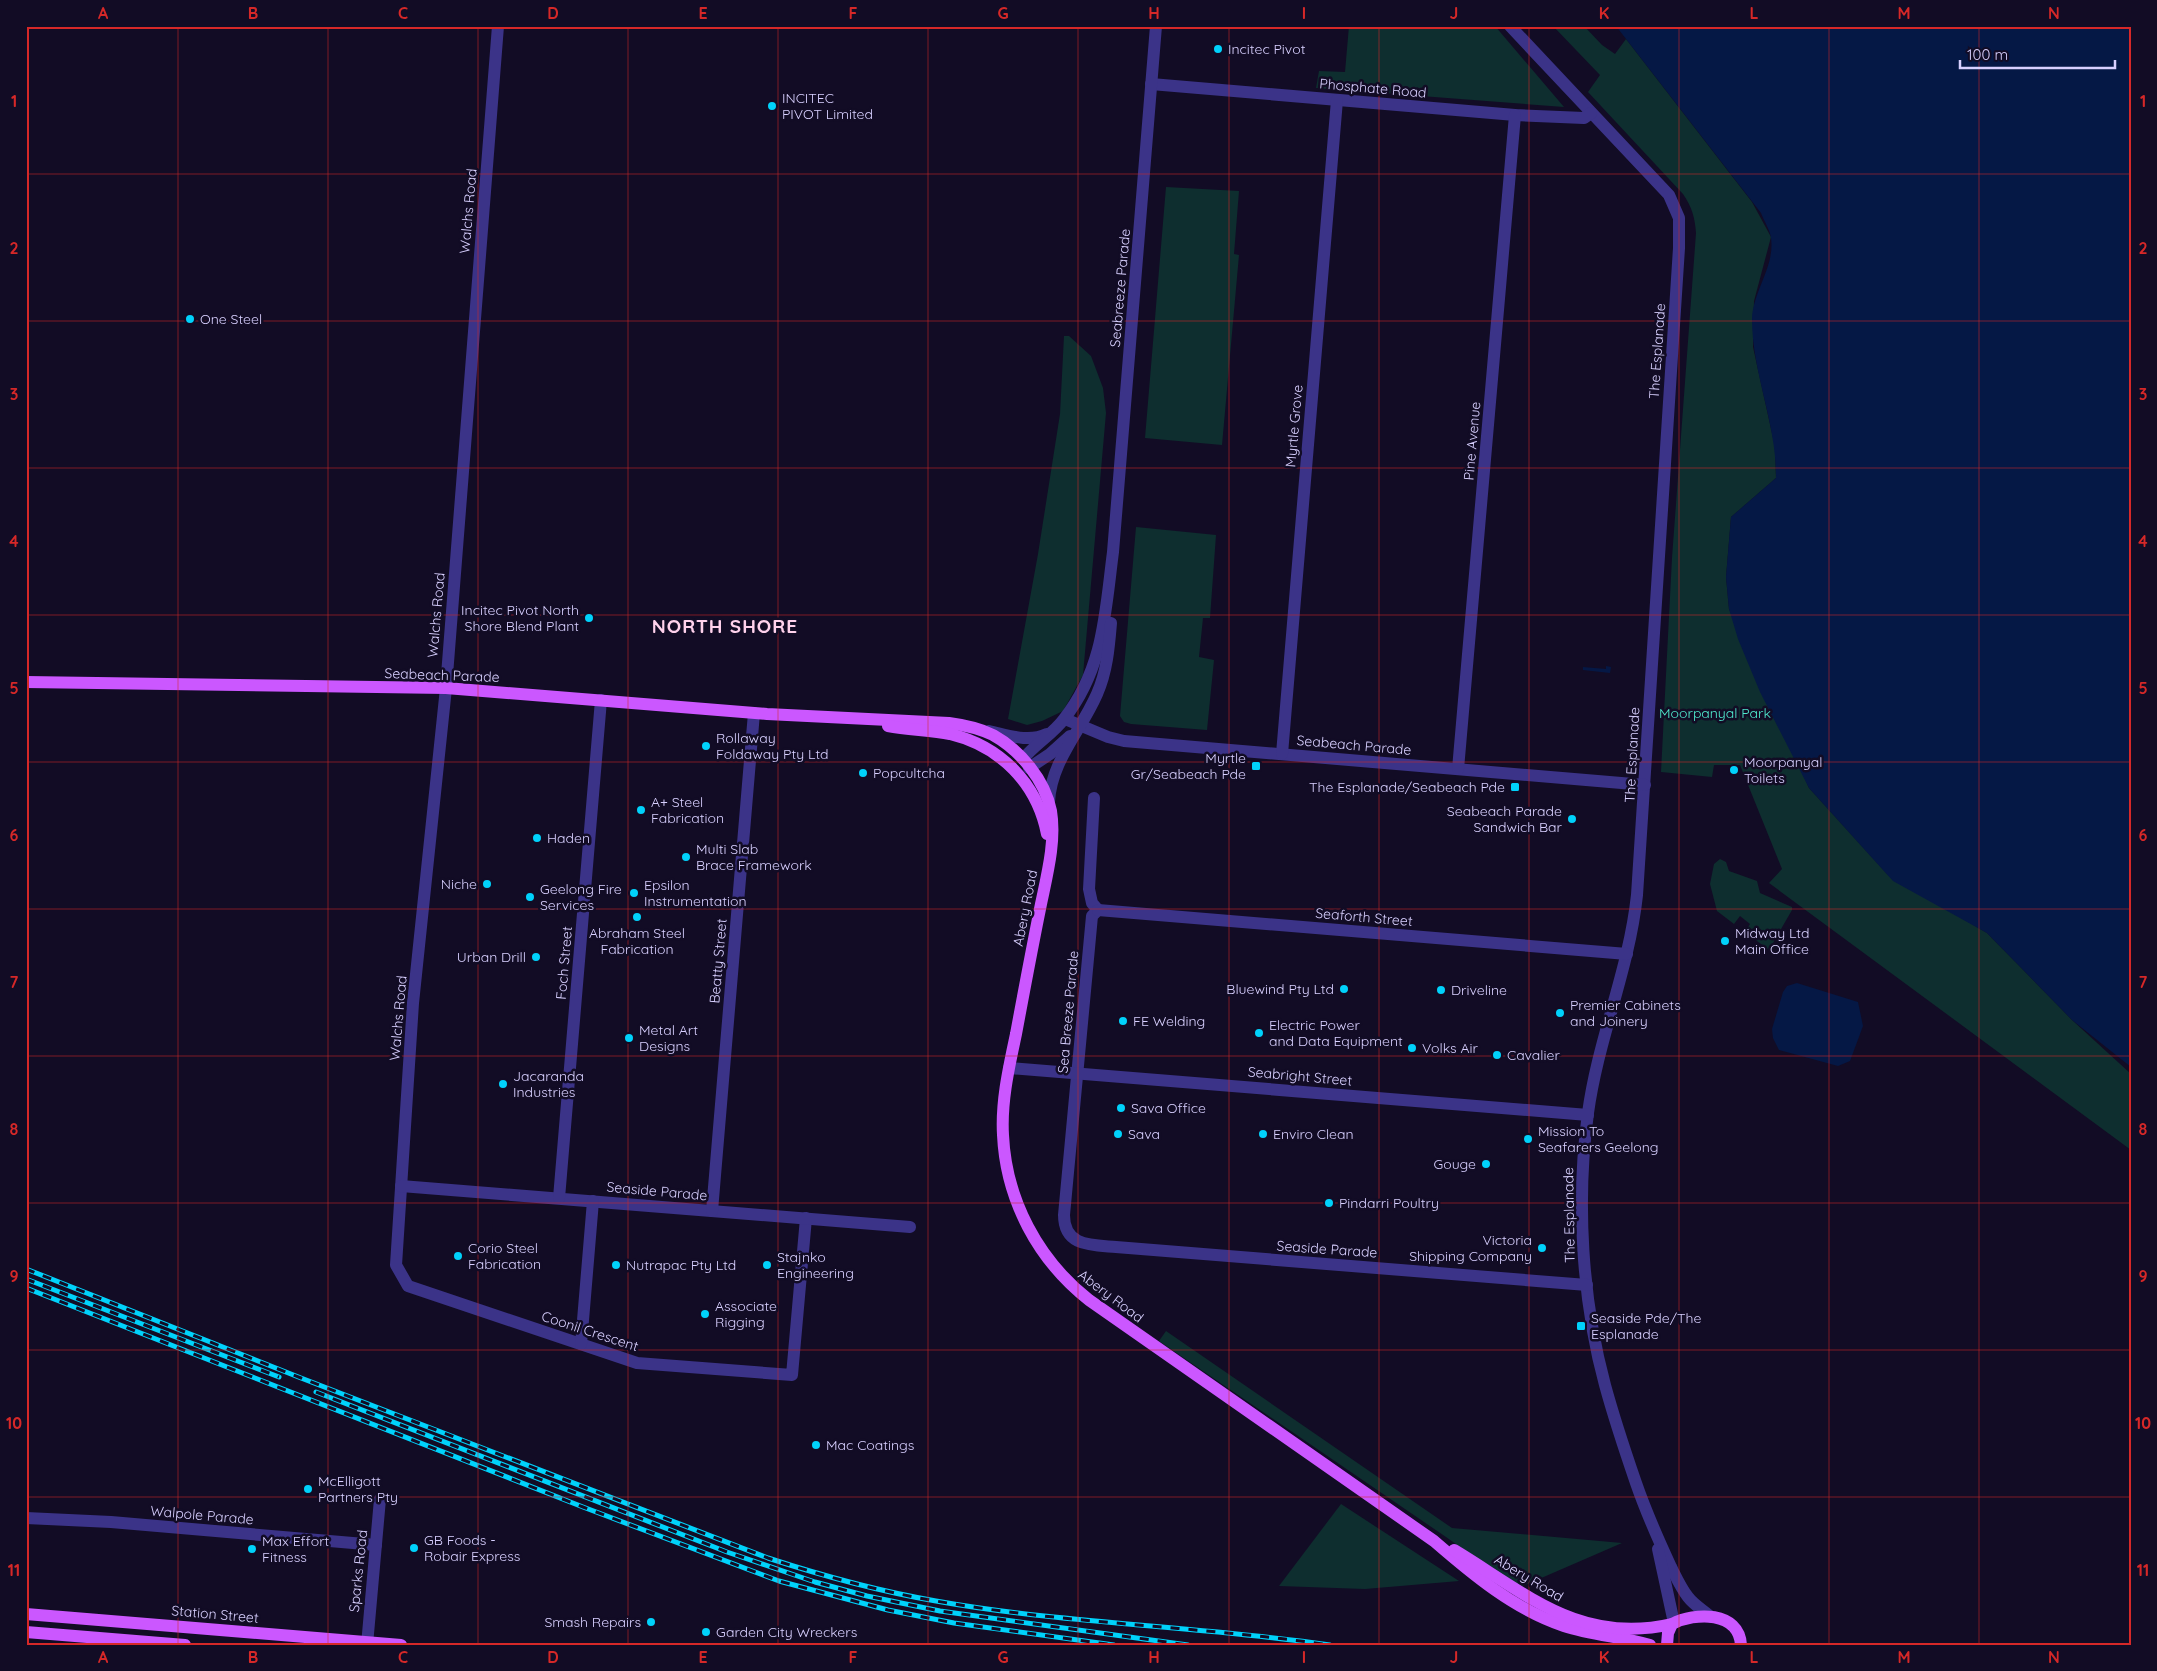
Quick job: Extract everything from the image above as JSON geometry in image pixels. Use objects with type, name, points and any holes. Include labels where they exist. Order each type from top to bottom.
[{"type":"main road","name":"Seabeach Parade","points":[[26,682],[446,688],[856,720],[928,721],[972,727],[995,736],[1026,763]]},
{"type":"main road","name":"Seabeach Parade","points":[[856,720],[948,734],[966,739],[991,750],[1015,771],[1031,791],[1040,811],[1048,838],[1049,859]]},
{"type":"main road","points":[[1015,771],[1026,763]]},
{"type":"main road","name":"Abery Road","points":[[1026,763],[1048,802],[1052,829],[1049,859],[1009,1068],[1002,1122],[1010,1180],[1022,1214],[1032,1237],[1061,1275],[1080,1294],[1434,1540],[1484,1568],[1534,1602],[1574,1619],[1626,1629],[1649,1629],[1695,1616],[1711,1617]]},
{"type":"main road","name":"Abery Road","points":[[1434,1540],[1475,1575],[1541,1616],[1575,1629],[1650,1645]]},
{"type":"main road","name":"Station Street","points":[[26,1614],[401,1645]]},
{"type":"main road","points":[[1711,1617],[1729,1623],[1740,1639],[1750,1645]]},
{"type":"main road","points":[[1666,1645],[1668,1633],[1673,1623]]},
{"type":"main road","points":[[26,1632],[44,1639],[185,1645]]},
{"type":"street","name":"Walchs Road","points":[[396,1265],[413,1003],[446,688],[498,26]]},
{"type":"street","name":"Seabreeze Parade","points":[[1048,802],[1054,773],[1081,726],[1100,687],[1106,662],[1111,624],[1113,552],[1156,26]]},
{"type":"street","name":"The Esplanade","points":[[1510,26],[1669,195],[1679,218],[1679,248],[1637,895],[1627,954],[1598,1060],[1588,1115],[1582,1196],[1587,1285],[1604,1383],[1619,1434],[1656,1536],[1684,1591],[1694,1603],[1711,1617]]},
{"type":"street","name":"Phosphate Road","points":[[1151,84],[1515,115],[1584,118],[1592,113]]},
{"type":"street","name":"Myrtle Grove","points":[[1282,754],[1337,100]]},
{"type":"street","name":"Pine Avenue","points":[[1458,769],[1515,115]]},
{"type":"street","name":"Seabreeze Parade","points":[[1026,763],[1065,718],[1088,680],[1097,658],[1113,552]]},
{"type":"street","name":"Foch Street","points":[[559,1198],[601,700]]},
{"type":"street","name":"Beatty Street","points":[[712,1211],[754,713]]},
{"type":"street","name":"Seabeach Parade","points":[[1065,718],[1124,742],[1645,785]]},
{"type":"street","name":"Seabreeze Parade","points":[[1026,763],[1050,754],[1081,726]]},
{"type":"street","points":[[972,727],[1021,738],[1034,738],[1052,732]]},
{"type":"street","points":[[1094,798],[1089,890],[1092,903],[1098,910]]},
{"type":"street","name":"Seaforth Street","points":[[1098,910],[1627,954]]},
{"type":"street","name":"Sea Breeze Parade","points":[[1068,1233],[1064,1225],[1064,1215],[1092,916],[1098,910]]},
{"type":"street","name":"Seabright Street","points":[[1009,1068],[1588,1115]]},
{"type":"street","name":"Seaside Parade","points":[[401,1186],[910,1227]]},
{"type":"street","points":[[580,1344],[593,1201]]},
{"type":"street","name":"Coonil Crescent","points":[[396,1265],[408,1286],[636,1363],[792,1375],[806,1218]]},
{"type":"street","name":"Seaside Parade","points":[[1068,1233],[1082,1242],[1116,1247],[1587,1285]]},
{"type":"street","name":"Sparks Road","points":[[367,1643],[380,1499]]},
{"type":"street","name":"Walpole Parade","points":[[26,1518],[111,1522],[376,1545]]},
{"type":"street","name":"The Esplanade","points":[[1656,1536],[1673,1623]]},
{"type":"green space","points":[[1349,26],[1495,26],[1564,107],[1316,88],[1319,71],[1345,72]]},
{"type":"green space","name":"Moorpanyal Park","points":[[1553,26],[1584,26],[1602,45],[1615,54],[1626,39],[1752,202],[1771,237],[1754,301],[1753,347],[1775,447],[1776,478],[1731,517],[1726,577],[1729,609],[1809,788],[1888,875],[1987,933],[2072,1020],[2131,1074],[2131,1150],[1769,883],[1782,869],[1740,765],[1714,765],[1712,777],[1661,772],[1672,558],[1696,233],[1695,222],[1691,208],[1683,194],[1588,92],[1600,75]]},
{"type":"green space","points":[[1166,187],[1239,191],[1234,254],[1239,255],[1222,445],[1145,438]]},
{"type":"green space","points":[[1064,336],[1069,336],[1091,356],[1103,388],[1106,413],[1083,675],[1063,711],[1042,721],[1027,725],[1008,719],[1038,554],[1060,414]]},
{"type":"green space","points":[[1136,527],[1216,535],[1210,618],[1203,618],[1199,657],[1214,660],[1207,730],[1131,724],[1124,722],[1120,716]]},
{"type":"green space","points":[[1720,859],[1726,862],[1729,871],[1757,881],[1760,893],[1792,907],[1769,950],[1745,932],[1750,924],[1740,916],[1734,924],[1717,911],[1710,884],[1714,864]]},
{"type":"green space","points":[[1166,1331],[1452,1528],[1622,1543],[1518,1588],[1159,1341]]},
{"type":"green space","points":[[1341,1504],[1459,1581],[1365,1589],[1279,1586]]},
{"type":"water","points":[[1616,26],[2131,26],[2131,1067],[2072,1020],[1987,933],[1893,881],[1809,788],[1760,692],[1738,639],[1729,609],[1726,577],[1731,517],[1776,478],[1773,438],[1756,359],[1752,319],[1756,299],[1770,259],[1771,238],[1761,213]]},
{"type":"water","points":[[1606,666],[1611,667],[1610,673],[1583,670],[1583,667],[1606,669]]},
{"type":"water","points":[[1797,983],[1858,1002],[1863,1026],[1850,1061],[1838,1066],[1779,1050],[1773,1038],[1772,1029],[1783,992],[1787,986]]},
{"type":"railway","points":[[26,1269],[301,1378],[768,1558],[809,1571],[893,1593],[985,1609],[1231,1633],[1330,1645]]},
{"type":"railway","points":[[26,1279],[279,1377]]},
{"type":"railway","points":[[26,1288],[583,1507],[779,1581],[888,1610],[954,1623],[1114,1645]]},
{"type":"railway","points":[[316,1392],[727,1552],[815,1582],[867,1596],[940,1611],[1188,1645]]},
{"type":"place","name":"Incitec Pivot","points":[[1218,49]]},
{"type":"place","name":"INCITEC PIVOT Limited","points":[[772,106]]},
{"type":"place","name":"One Steel","points":[[190,319]]},
{"type":"place","name":"Incitec Pivot North Shore Blend Plant","points":[[589,618]]},
{"type":"place","name":"Rollaway Foldaway Pty Ltd","points":[[706,746]]},
{"type":"place","name":"Myrtle Gr/Seabeach Pde","points":[[1256,766]]},
{"type":"place","name":"Moorpanyal Toilets","points":[[1734,770]]},
{"type":"place","name":"Popcultcha","points":[[863,773]]},
{"type":"place","name":"The Esplanade/Seabeach Pde","points":[[1515,787]]},
{"type":"place","name":"A+ Steel Fabrication","points":[[641,810]]},
{"type":"place","name":"Seabeach Parade Sandwich Bar","points":[[1572,819]]},
{"type":"place","name":"Haden","points":[[537,838]]},
{"type":"place","name":"Multi Slab Brace Framework","points":[[686,857]]},
{"type":"place","name":"Niche","points":[[487,884]]},
{"type":"place","name":"Epsilon Instrumentation","points":[[634,893]]},
{"type":"place","name":"Geelong Fire Services","points":[[530,897]]},
{"type":"place","name":"Abraham Steel Fabrication","points":[[637,917]]},
{"type":"place","name":"Midway Ltd Main Office","points":[[1725,941]]},
{"type":"place","name":"Urban Drill","points":[[536,957]]},
{"type":"place","name":"Bluewind Pty Ltd","points":[[1344,989]]},
{"type":"place","name":"Driveline","points":[[1441,990]]},
{"type":"place","name":"Premier Cabinets and Joinery","points":[[1560,1013]]},
{"type":"place","name":"FE Welding","points":[[1123,1021]]},
{"type":"place","name":"Electric Power and Data Equipment","points":[[1259,1033]]},
{"type":"place","name":"Metal Art Designs","points":[[629,1038]]},
{"type":"place","name":"Volks Air","points":[[1412,1048]]},
{"type":"place","name":"Cavalier","points":[[1497,1055]]},
{"type":"place","name":"Jacaranda Industries","points":[[503,1084]]},
{"type":"place","name":"Sava Office","points":[[1121,1108]]},
{"type":"place","name":"Sava","points":[[1118,1134]]},
{"type":"place","name":"Enviro Clean","points":[[1263,1134]]},
{"type":"place","name":"Mission To Seafarers Geelong","points":[[1528,1139]]},
{"type":"place","name":"Gouge","points":[[1486,1164]]},
{"type":"place","name":"Pindarri Poultry","points":[[1329,1203]]},
{"type":"place","name":"Victoria Shipping Company","points":[[1542,1248]]},
{"type":"place","name":"Corio Steel Fabrication","points":[[458,1256]]},
{"type":"place","name":"Nutrapac Pty Ltd","points":[[616,1265]]},
{"type":"place","name":"Stajnko Engineering","points":[[767,1265]]},
{"type":"place","name":"Associate Rigging","points":[[705,1314]]},
{"type":"place","name":"Seaside Pde/The Esplanade","points":[[1581,1326]]},
{"type":"place","name":"Mac Coatings","points":[[816,1445]]},
{"type":"place","name":"McElligott Partners Pty","points":[[308,1489]]},
{"type":"place","name":"GB Foods - Robair Express","points":[[414,1548]]},
{"type":"place","name":"Max Effort Fitness","points":[[252,1549]]},
{"type":"place","name":"Smash Repairs","points":[[651,1622]]},
{"type":"place","name":"Garden City Wreckers","points":[[706,1632]]},
{"type":"district","name":"NORTH SHORE","points":[[725,626]]}]
